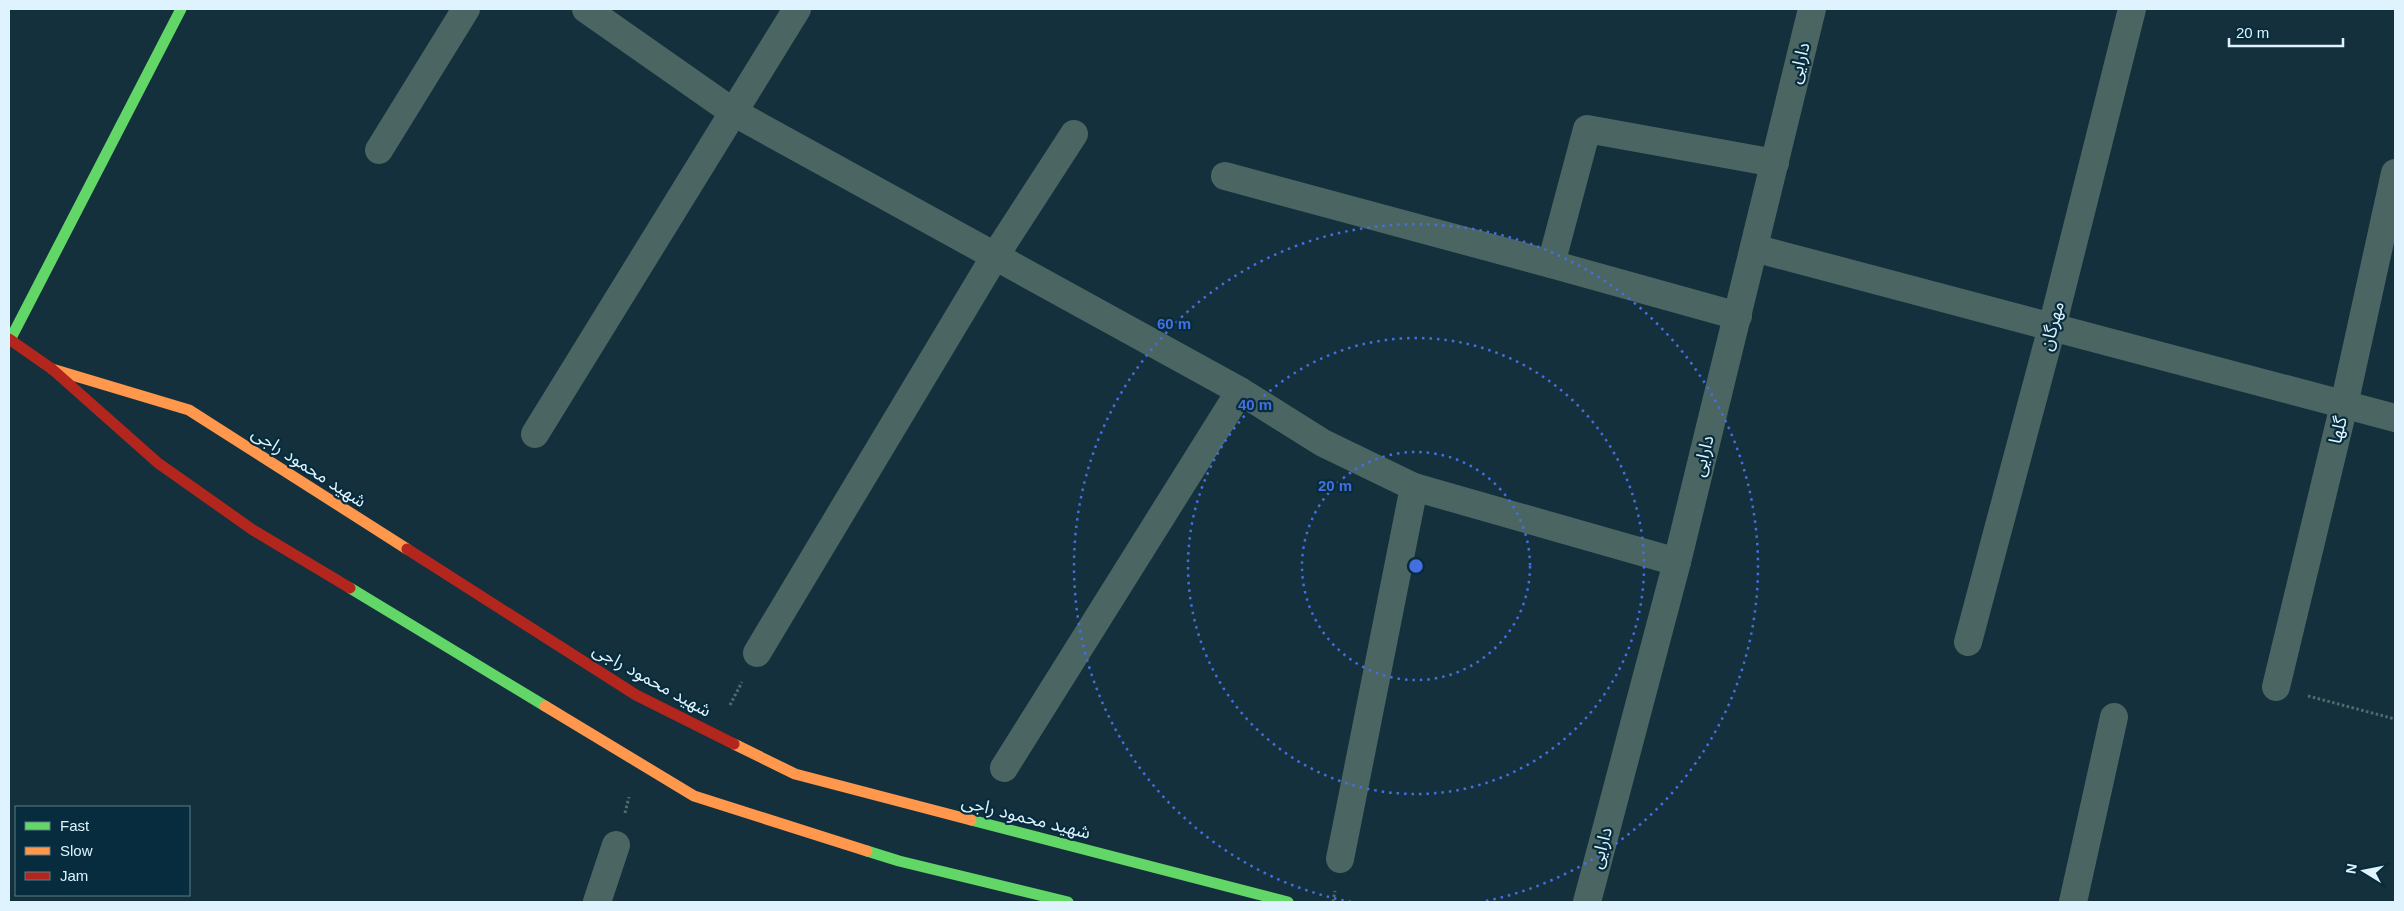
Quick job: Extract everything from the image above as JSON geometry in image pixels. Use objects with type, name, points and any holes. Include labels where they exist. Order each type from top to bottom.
[{"type":"street","points":[[9,341],[181,9]]},
{"type":"street","points":[[378,150],[466,9]]},
{"type":"street","points":[[586,9],[734,112],[1240,391],[1323,443],[1414,487],[1677,562]]},
{"type":"street","points":[[535,434],[797,9]]},
{"type":"street","name":"دارایی","points":[[1587,902],[1677,562],[1812,9]]},
{"type":"street","name":"مهرگان","points":[[1968,642],[2052,327],[2132,9]]},
{"type":"street","points":[[1551,264],[1587,129],[1775,163]]},
{"type":"street","points":[[758,653],[995,256],[1074,134]]},
{"type":"street","name":"گلها","points":[[2276,687],[2344,405],[2395,172]]},
{"type":"street","points":[[1225,176],[1738,316]]},
{"type":"street","points":[[1754,248],[2395,418]]},
{"type":"street","name":"شهید محمود راجی","points":[[9,341],[52,369],[158,463],[253,530],[694,796],[899,861],[1068,902]]},
{"type":"street","name":"شهید محمود راجی","points":[[52,369],[190,410],[636,695],[795,774],[1288,902]]},
{"type":"street","points":[[1004,768],[1240,391]]},
{"type":"street","points":[[1340,859],[1414,487]]},
{"type":"street","points":[[2073,902],[2114,718]]},
{"type":"street","points":[[597,902],[616,845]]},
{"type":"path","points":[[714,735],[758,653]]},
{"type":"path","points":[[2276,687],[2395,719]]},
{"type":"path","points":[[616,845],[639,762]]},
{"type":"traffic: fast","points":[[10,340],[181,9]]},
{"type":"traffic: fast","points":[[350,588],[545,706]]},
{"type":"traffic: fast","points":[[971,820],[1288,902]]},
{"type":"traffic: fast","points":[[867,851],[899,861],[1068,902]]},
{"type":"traffic: slow","points":[[52,369],[189,410],[407,549]]},
{"type":"traffic: slow","points":[[545,706],[694,796],[867,851]]},
{"type":"traffic: slow","points":[[734,744],[795,774],[971,820]]},
{"type":"traffic: jam","points":[[9,339],[52,369],[158,463],[253,530],[350,588]]},
{"type":"traffic: jam","points":[[407,549],[636,695],[734,744]]}]
